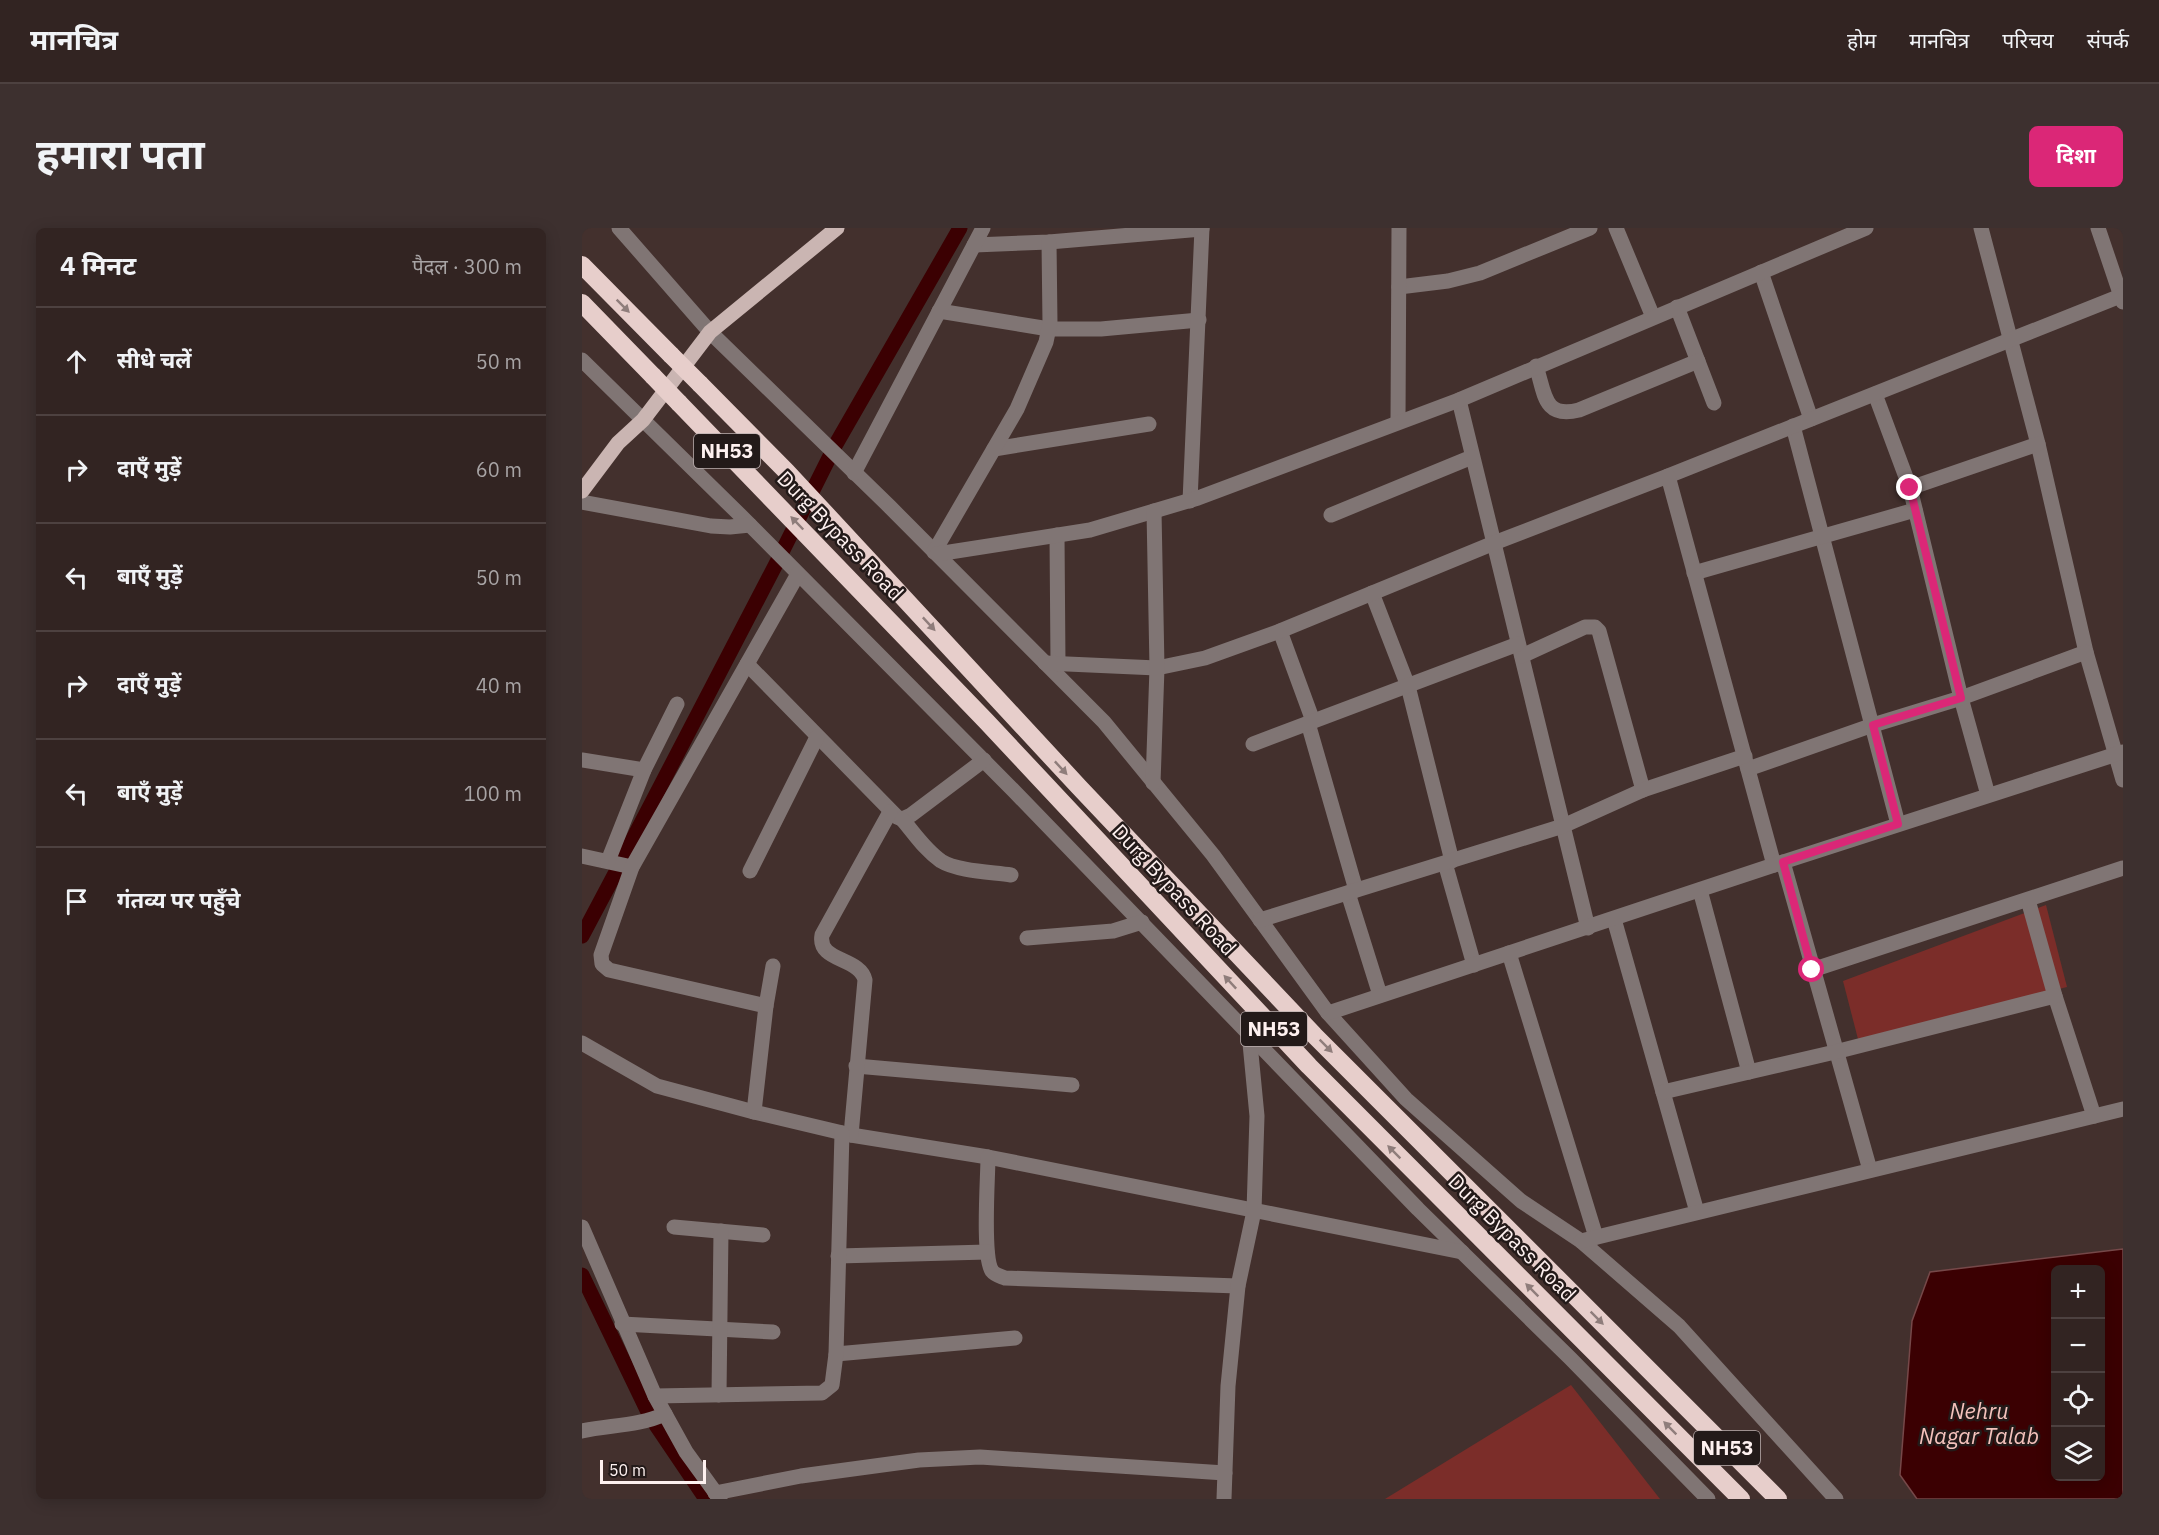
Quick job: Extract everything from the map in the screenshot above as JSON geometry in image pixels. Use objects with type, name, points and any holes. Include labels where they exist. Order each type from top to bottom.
[{"type":"highway","name":"Durg Bypass Road","points":[[582,265],[787,472],[1079,787],[1314,1035],[1678,1396],[1778,1499]]},
{"type":"highway","name":"Durg Bypass Road","points":[[582,303],[774,499],[986,721],[1308,1066],[1741,1499]]},
{"type":"main road","points":[[582,491],[618,443],[643,420],[710,332],[837,228]]},
{"type":"street","points":[[619,228],[710,332],[1052,664],[1104,722],[1212,855],[1328,1013],[1406,1099],[1521,1201],[1588,1239],[1679,1326],[1836,1499]]},
{"type":"street","points":[[854,473],[983,228]]},
{"type":"street","points":[[1398,421],[1400,228]]},
{"type":"street","points":[[1399,288],[1448,281],[1480,273],[1590,228]]},
{"type":"street","points":[[1616,228],[1653,317]]},
{"type":"street","points":[[1981,228],[2038,444],[2086,652],[2120,753],[2123,780]]},
{"type":"street","points":[[1052,664],[1157,668],[1205,658],[1280,631],[1494,543],[2011,339],[2122,298],[2098,228]]},
{"type":"street","points":[[974,244],[1049,242],[1202,229],[1190,501]]},
{"type":"street","points":[[936,553],[1090,530],[1190,501],[1459,400],[1856,230]]},
{"type":"street","points":[[936,553],[1017,409],[1046,342],[1051,303],[1049,242]]},
{"type":"street","points":[[1761,272],[1811,419]]},
{"type":"street","points":[[1677,307],[1714,403]]},
{"type":"street","points":[[939,311],[1049,330],[1101,330],[1198,320]]},
{"type":"street","points":[[582,360],[984,760],[1418,1209],[1570,1358],[1708,1499]]},
{"type":"street","points":[[1536,366],[1550,406],[1555,411],[1566,413],[1579,410],[1698,361]]},
{"type":"street","points":[[1875,394],[1910,488],[1961,698],[1988,795]]},
{"type":"street","points":[[1459,400],[1588,927]]},
{"type":"street","points":[[994,449],[1149,424]]},
{"type":"street","points":[[1793,426],[1898,824]]},
{"type":"street","points":[[1910,488],[2038,444]]},
{"type":"street","points":[[1331,515],[1472,457]]},
{"type":"street","points":[[1668,476],[1746,762],[1812,970],[1870,1170]]},
{"type":"street","points":[[582,502],[711,526],[750,525]]},
{"type":"street","points":[[1694,573],[1915,510]]},
{"type":"street","points":[[1153,783],[1157,668],[1154,511]]},
{"type":"street","points":[[1052,664],[1057,536]]},
{"type":"street","points":[[766,1006],[605,967],[601,961],[601,955],[632,867],[798,574]]},
{"type":"street","points":[[1372,593],[1408,686],[1474,964]]},
{"type":"street","points":[[1253,744],[1408,686],[1585,627],[1595,627],[1599,630],[1643,790]]},
{"type":"street","points":[[1280,631],[1311,722],[1352,892],[1380,995]]},
{"type":"street","points":[[1260,920],[1563,826],[1643,790],[1961,698],[2086,652]]},
{"type":"street","points":[[747,664],[896,815],[925,848],[941,861],[951,866],[1011,875]]},
{"type":"street","points":[[608,861],[644,770],[677,704]]},
{"type":"street","points":[[750,871],[817,737]]},
{"type":"street","points":[[1328,1013],[1779,863],[2120,753]]},
{"type":"street","points":[[582,760],[644,770]]},
{"type":"street","points":[[896,815],[911,815],[984,760]]},
{"type":"street","points":[[655,1396],[822,1393],[832,1385],[836,1354],[838,1256],[846,1134],[865,980],[863,974],[851,964],[825,951],[821,941],[822,935],[896,815]]},
{"type":"street","points":[[582,856],[632,867]]},
{"type":"street","points":[[1812,970],[2123,868]]},
{"type":"street","points":[[1700,890],[1749,1072]]},
{"type":"street","points":[[2028,900],[2055,996],[2094,1116]]},
{"type":"street","points":[[1614,919],[1697,1212]]},
{"type":"street","points":[[1027,938],[1113,931],[1142,922]]},
{"type":"street","points":[[1509,953],[1588,1239]]},
{"type":"street","points":[[754,1112],[773,966]]},
{"type":"street","points":[[1663,1092],[1835,1052],[2055,996]]},
{"type":"street","points":[[1224,1499],[1228,1386],[1238,1286],[1254,1211],[1257,1116],[1250,1034]]},
{"type":"street","points":[[582,1043],[657,1086],[846,1134],[988,1157],[1463,1252]]},
{"type":"street","points":[[856,1066],[1072,1085]]},
{"type":"street","points":[[1588,1239],[2123,1109]]},
{"type":"street","points":[[988,1157],[987,1252],[993,1272],[1005,1278],[1238,1286]]},
{"type":"street","points":[[582,1227],[622,1324],[664,1414],[686,1452],[718,1496],[860,1467],[929,1459],[980,1457],[1225,1473]]},
{"type":"street","points":[[675,1227],[763,1235]]},
{"type":"street","points":[[719,1395],[721,1231]]},
{"type":"street","points":[[838,1256],[987,1252]]},
{"type":"street","points":[[622,1324],[773,1332]]},
{"type":"street","points":[[836,1354],[1015,1338]]},
{"type":"street","points":[[582,1431],[648,1421],[664,1414]]},
{"type":"shaded area","points":[[2046,905],[2067,987],[1858,1039],[1843,981]]},
{"type":"shaded area","points":[[1571,1385],[1660,1499],[1385,1499]]},
{"type":"water","name":"Nehru Nagar Talab","points":[[2123,1249],[2123,1499],[1917,1499],[1900,1475],[1912,1321],[1930,1272]]},
{"type":"waterway","points":[[622,860],[836,444],[960,228]]},
{"type":"waterway","points":[[582,936],[617,870]]},
{"type":"waterway","points":[[582,1275],[649,1414]]},
{"type":"waterway","points":[[656,1425],[706,1499]]},
{"type":"route","points":[[1812,970],[1783,862],[1898,824],[1873,725],[1961,698],[1910,488]]}]
